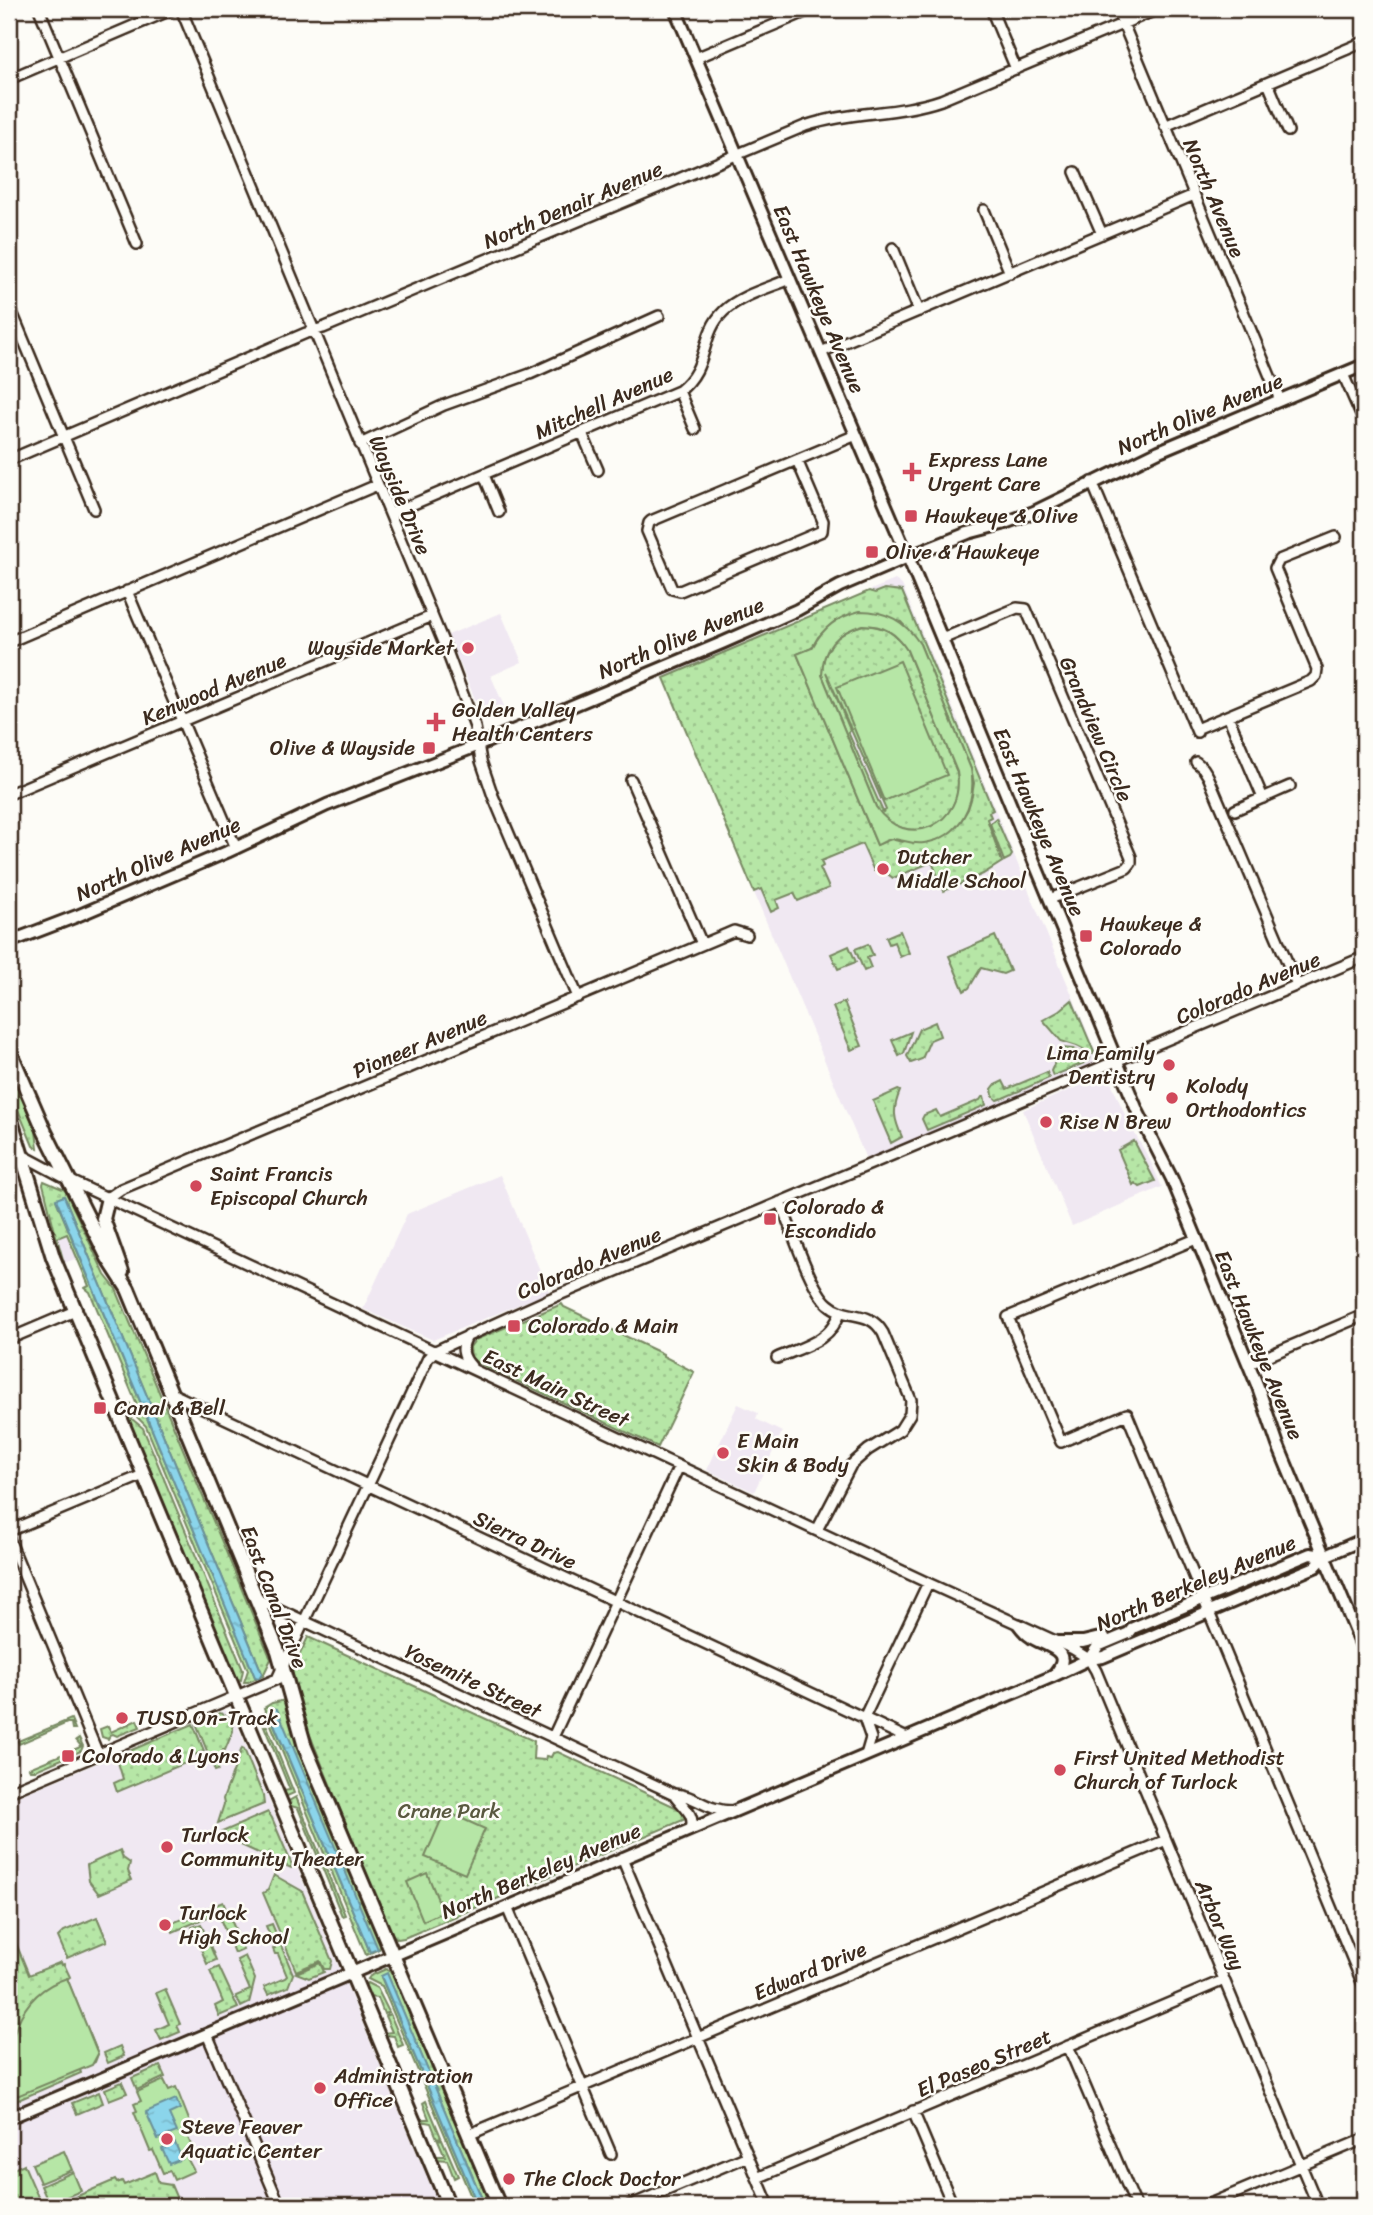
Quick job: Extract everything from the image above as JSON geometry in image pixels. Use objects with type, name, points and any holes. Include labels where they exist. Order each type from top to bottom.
[{"type":"main road","name":"East Canal Drive","points":[[9,1049],[45,1132],[108,1258],[128,1289],[257,1599],[283,1668],[305,1747],[499,2206]]},
{"type":"main road","points":[[9,1114],[43,1230],[75,1311],[449,2206]]},
{"type":"main road","points":[[108,1198],[103,1219],[128,1289]]},
{"type":"street","points":[[39,9],[137,244]]},
{"type":"street","points":[[9,79],[173,9]]},
{"type":"street","name":"Wayside Drive","points":[[181,9],[432,616],[474,723],[481,761],[496,803],[578,997]]},
{"type":"street","name":"East Hawkeye Avenue","points":[[676,9],[908,557],[1139,1115],[1167,1168],[1364,1651]]},
{"type":"street","points":[[696,58],[812,9]]},
{"type":"street","points":[[991,9],[1016,69]]},
{"type":"street","name":"North Avenue","points":[[1117,9],[1280,400]]},
{"type":"street","name":"North Denair Avenue","points":[[9,460],[805,126],[855,114],[907,110],[933,103],[1158,9]]},
{"type":"street","points":[[1166,126],[1364,42]]},
{"type":"street","points":[[1268,83],[1288,131]]},
{"type":"street","points":[[1075,172],[1102,234]]},
{"type":"street","points":[[821,352],[1194,195]]},
{"type":"street","points":[[984,210],[1010,273]]},
{"type":"street","points":[[893,248],[919,311]]},
{"type":"street","name":"Mitchell Avenue","points":[[390,514],[679,391],[694,376],[704,356],[712,327],[724,310],[742,299],[790,279]]},
{"type":"street","points":[[9,305],[94,509]]},
{"type":"street","points":[[360,444],[444,405],[530,374],[659,316]]},
{"type":"street","name":"North Olive Avenue","points":[[9,942],[236,848],[317,809],[479,745],[722,643],[908,557],[968,533],[1034,512],[1159,451],[1364,365]]},
{"type":"street","points":[[1343,374],[1364,422]]},
{"type":"street","points":[[679,391],[695,429]]},
{"type":"street","points":[[582,433],[597,470]]},
{"type":"street","points":[[797,460],[823,522],[819,533],[680,591],[670,586],[647,531],[651,521],[856,435]]},
{"type":"street","points":[[484,475],[499,512]]},
{"type":"street","points":[[1092,482],[1197,731],[1311,681],[1316,676],[1317,669],[1276,571],[1277,562],[1336,537]]},
{"type":"street","points":[[9,642],[377,485]]},
{"type":"street","points":[[127,591],[236,848]]},
{"type":"street","name":"Grandview Circle","points":[[942,639],[1017,608],[1026,610],[1131,857],[1131,863],[1126,868],[1050,899]]},
{"type":"street","name":"Kenwood Avenue","points":[[9,794],[432,616]]},
{"type":"street","points":[[1228,716],[1262,798]]},
{"type":"street","points":[[1196,762],[1207,773],[1297,985]]},
{"type":"street","points":[[631,779],[702,944]]},
{"type":"street","points":[[1235,810],[1290,786]]},
{"type":"street","name":"Pioneer Avenue","points":[[108,1198],[121,1189],[702,944],[734,931],[747,935]]},
{"type":"street","name":"Colorado Avenue","points":[[435,1351],[780,1202],[1364,957]]},
{"type":"street","name":"East Main Street","points":[[9,1148],[69,1180],[928,1583],[1081,1652],[1088,1659]]},
{"type":"street","points":[[780,1202],[816,1289],[827,1303],[839,1312],[868,1318],[881,1328],[911,1400],[908,1420],[900,1430],[864,1452],[851,1465],[817,1530]]},
{"type":"street","points":[[1196,1238],[1008,1317],[1060,1442],[1127,1414],[1364,1987]]},
{"type":"street","points":[[9,1339],[75,1311]]},
{"type":"street","points":[[777,1358],[822,1338],[834,1327],[839,1312]]},
{"type":"street","points":[[1249,1364],[1364,1315]]},
{"type":"street","points":[[468,1335],[463,1344],[463,1352],[475,1370]]},
{"type":"street","points":[[9,1792],[273,1682],[283,1668],[428,1358],[435,1351]]},
{"type":"street","name":"Sierra Drive","points":[[171,1393],[907,1738]]},
{"type":"street","points":[[553,1737],[679,1466]]},
{"type":"street","points":[[9,1531],[143,1475]]},
{"type":"street","points":[[9,1539],[98,1754]]},
{"type":"street","name":"North Berkeley Avenue","points":[[9,2118],[1088,1659],[1103,1657],[1315,1567],[1325,1556],[1364,1539]]},
{"type":"street","name":"North Berkeley Avenue","points":[[1088,1659],[1098,1646],[1129,1633],[1133,1628],[1310,1554],[1325,1556]]},
{"type":"street","points":[[866,1755],[871,1738],[864,1718],[928,1583]]},
{"type":"street","name":"Yosemite Street","points":[[257,1599],[674,1794],[682,1794],[710,1808],[734,1811]]},
{"type":"street","points":[[1019,1625],[1028,1636],[1054,1648],[1060,1654],[1060,1667],[1051,1677]]},
{"type":"street","points":[[1058,1642],[1091,1641],[1133,1628]]},
{"type":"street","name":"Arbor Way","points":[[1088,1659],[1096,1671],[1318,2206]]},
{"type":"street","points":[[674,1794],[691,1815],[691,1829]]},
{"type":"street","name":"Edward Drive","points":[[468,2135],[1166,1840]]},
{"type":"street","points":[[622,1858],[769,2206]]},
{"type":"street","points":[[507,1907],[611,2154]]},
{"type":"street","name":"El Paseo Street","points":[[757,2178],[1224,1980]]},
{"type":"street","points":[[207,2034],[280,2206]]},
{"type":"street","points":[[1068,2046],[1136,2206]]},
{"type":"street","points":[[913,2111],[953,2206]]},
{"type":"street","points":[[1205,2206],[1364,2139]]},
{"type":"street","points":[[629,2206],[748,2157]]},
{"type":"shaded area","name":"Dutcher Middle School","points":[[895,580],[902,585],[1097,1055],[1092,1064],[866,1159],[663,676]]},
{"type":"shaded area","points":[[501,613],[522,662],[491,676],[507,713],[490,721],[482,716],[448,635]]},
{"type":"shaded area","points":[[1098,1078],[1111,1082],[1128,1122],[1162,1187],[1072,1226],[1023,1110]]},
{"type":"shaded area","points":[[500,1175],[549,1292],[433,1340],[363,1309],[407,1214]]},
{"type":"shaded area","points":[[68,1234],[78,1258],[64,1263],[57,1238]]},
{"type":"shaded area","points":[[738,1404],[758,1413],[756,1419],[782,1432],[754,1492],[707,1470]]},
{"type":"shaded area","name":"Turlock High School","points":[[225,1710],[233,1715],[439,2206],[9,2206],[9,1800]]},
{"type":"green space","points":[[885,589],[902,591],[993,810],[989,812],[991,817],[987,819],[1002,862],[983,874],[944,891],[932,862],[893,878],[885,872],[874,871],[862,844],[821,861],[823,866],[820,868],[829,888],[798,901],[794,893],[776,900],[779,908],[771,912],[761,889],[754,892],[664,678],[869,591],[875,593]],"holes":[[[835,621],[901,622],[920,644],[971,769],[974,783],[968,809],[961,821],[902,842],[891,839],[877,845],[797,654],[812,648],[818,637]]]},
{"type":"green space","points":[[870,611],[887,615],[902,623],[914,636],[920,644],[971,769],[969,806],[957,826],[937,840],[911,843],[892,839],[877,845],[797,654],[812,648],[826,629],[852,613]],"holes":[[[863,625],[889,631],[907,650],[957,772],[957,791],[952,806],[943,818],[931,826],[917,830],[903,828],[888,821],[876,807],[822,675],[825,656],[833,642],[846,632]]]},
{"type":"green space","points":[[863,625],[877,627],[894,635],[903,644],[957,772],[957,791],[952,807],[943,819],[931,827],[917,830],[903,828],[888,821],[876,807],[822,675],[828,649],[839,637]],"holes":[[[826,672],[886,810],[883,812],[848,732],[850,730]]]},
{"type":"green space","points":[[900,661],[947,775],[884,801],[837,687]]},
{"type":"green space","points":[[996,818],[1012,855],[1004,861],[990,823]]},
{"type":"green space","points":[[900,931],[909,953],[900,957],[894,942],[889,944],[886,937]]},
{"type":"green space","points":[[995,936],[1010,971],[1003,974],[981,968],[969,988],[964,991],[949,956]]},
{"type":"green space","points":[[868,944],[873,955],[867,958],[871,968],[864,971],[855,949]]},
{"type":"green space","points":[[849,946],[856,962],[838,969],[831,954]]},
{"type":"green space","points":[[1072,1000],[1093,1054],[1061,1041],[1043,1020]]},
{"type":"green space","points":[[844,1002],[862,1046],[851,1050],[833,1007]]},
{"type":"green space","points":[[935,1022],[940,1036],[930,1040],[922,1059],[911,1063],[907,1056],[919,1029]]},
{"type":"green space","points":[[911,1032],[904,1053],[899,1056],[892,1040]]},
{"type":"green space","points":[[1061,1048],[1074,1049],[1090,1058],[1089,1061],[1053,1076],[1051,1071]]},
{"type":"green space","points":[[9,1066],[36,1131],[38,1148],[33,1146],[9,1088]]},
{"type":"green space","points":[[1047,1072],[1049,1078],[997,1100],[993,1096],[992,1089],[1003,1081],[1007,1089]]},
{"type":"green space","points":[[900,1091],[895,1114],[902,1137],[891,1143],[873,1101]]},
{"type":"green space","points":[[982,1097],[986,1105],[927,1130],[922,1119],[924,1115],[936,1110],[940,1117]]},
{"type":"green space","points":[[1134,1141],[1155,1181],[1140,1187],[1135,1183],[1133,1185],[1118,1150]]},
{"type":"green space","points":[[44,1181],[65,1190],[105,1275],[116,1289],[271,1659],[263,1676],[259,1677],[262,1673],[64,1196],[56,1200],[255,1677],[258,1678],[244,1682],[248,1670],[146,1426],[137,1417],[137,1405],[90,1292],[85,1288],[89,1286],[67,1234],[57,1238],[64,1263],[62,1260]]},
{"type":"green space","points":[[562,1304],[694,1372],[658,1447],[476,1362],[471,1357],[470,1347],[475,1340]]},
{"type":"green space","points":[[130,1404],[132,1419],[143,1428],[243,1670],[241,1680],[235,1678],[122,1408]]},
{"type":"green space","name":"Crane Park","points":[[308,1637],[534,1741],[533,1759],[545,1760],[546,1756],[551,1757],[558,1752],[686,1812],[688,1818],[398,1939],[391,1934],[305,1723],[292,1671]]},
{"type":"green space","points":[[286,1700],[300,1749],[381,1944],[379,1949],[366,1955],[264,1708]],"holes":[[[271,1708],[370,1952],[269,1713]]]},
{"type":"green space","points":[[220,1713],[231,1718],[233,1731],[221,1754],[223,1756],[218,1770],[215,1771],[196,1723]]},
{"type":"green space","points":[[71,1719],[75,1729],[72,1729],[71,1723],[67,1723],[19,1744],[18,1741]]},
{"type":"green space","points":[[137,1720],[140,1727],[117,1736],[110,1735],[108,1739],[102,1737],[100,1729],[108,1726],[111,1732]]},
{"type":"green space","points":[[193,1724],[204,1751],[189,1757],[190,1761],[117,1792],[114,1783],[123,1779],[117,1759],[127,1752]]},
{"type":"green space","points":[[264,1726],[267,1726],[294,1793],[285,1797],[283,1791],[290,1790]]},
{"type":"green space","points":[[79,1738],[83,1746],[81,1751],[30,1770],[29,1768],[78,1748],[81,1746],[76,1740]]},
{"type":"green space","points":[[242,1748],[264,1804],[218,1823],[223,1799]]},
{"type":"green space","points":[[296,1797],[345,1915],[342,1916],[298,1808],[288,1805],[287,1802]]},
{"type":"green space","points":[[445,1811],[485,1829],[465,1874],[425,1857]]},
{"type":"green space","points":[[268,1812],[291,1868],[241,1845],[240,1840],[222,1832]]},
{"type":"green space","points":[[120,1850],[123,1858],[130,1863],[128,1871],[132,1880],[99,1894],[89,1881],[87,1865]]},
{"type":"green space","points":[[427,1873],[443,1912],[423,1921],[407,1882]]},
{"type":"green space","points":[[274,1875],[302,1891],[332,1961],[330,1969],[324,1969],[320,1961],[296,1971],[263,1893],[268,1890]]},
{"type":"green space","points":[[223,1902],[226,1909],[173,1932],[170,1924],[184,1918],[185,1921],[192,1918],[191,1914]]},
{"type":"green space","points":[[228,1913],[238,1936],[235,1938],[237,1943],[240,1942],[243,1949],[234,1953],[219,1916]]},
{"type":"green space","points":[[97,1917],[107,1941],[67,1958],[58,1937],[64,1931]]},
{"type":"green space","points":[[201,1924],[216,1960],[207,1964],[192,1927]]},
{"type":"green space","points":[[272,1924],[293,1974],[288,1987],[268,1995],[264,1987],[287,1976],[278,1954],[275,1954],[266,1926]]},
{"type":"green space","points":[[15,1941],[29,1975],[61,1962],[64,1964],[70,1977],[67,1979],[98,2054],[95,2062],[80,2070],[81,2073],[9,2104],[9,1943]]},
{"type":"green space","points":[[245,1956],[255,1979],[249,2003],[241,2007],[236,1996],[250,1990],[237,1960]]},
{"type":"green space","points":[[320,1963],[324,1972],[309,1978],[296,1973]]},
{"type":"green space","points":[[219,1967],[238,2008],[219,2016],[215,2006],[223,2002],[210,1971]]},
{"type":"green space","points":[[386,1969],[393,1974],[491,2206],[485,2206],[387,1974],[381,1977],[478,2206],[475,2206],[382,1986],[368,1979]]},
{"type":"green space","points":[[67,1978],[98,2054],[92,2065],[17,2096],[11,2060],[17,2025],[36,1997]]},
{"type":"green space","points":[[367,1983],[377,1988],[389,2012],[384,2014],[378,1998],[367,1997],[363,1987]]},
{"type":"green space","points":[[165,1989],[180,2024],[177,2025],[180,2032],[161,2040],[156,2030],[169,2024],[156,1993]]},
{"type":"green space","points":[[390,2014],[403,2045],[398,2047],[394,2036],[383,2033],[392,2032],[385,2016]]},
{"type":"green space","points":[[120,2046],[124,2056],[108,2063],[104,2053]]},
{"type":"green space","points":[[160,2066],[165,2077],[137,2090],[132,2078]]},
{"type":"green space","name":"Steve Feaver Aquatic Center","points":[[164,2080],[169,2090],[176,2087],[191,2125],[184,2128],[195,2154],[187,2158],[194,2171],[174,2180],[170,2171],[163,2173],[153,2150],[150,2151],[134,2112],[137,2111],[134,2104],[141,2101],[137,2092]]},
{"type":"green space","points":[[122,2082],[127,2093],[109,2100],[105,2089]]},
{"type":"green space","points":[[99,2092],[103,2103],[77,2114],[72,2103]]},
{"type":"green space","points":[[426,2101],[441,2137],[437,2138],[431,2123],[420,2119],[429,2119],[423,2103]]},
{"type":"green space","points":[[442,2139],[458,2176],[454,2178],[447,2160],[437,2159],[435,2156],[445,2156],[438,2140]]},
{"type":"green space","points":[[64,2151],[72,2170],[40,2183],[32,2164]]},
{"type":"green space","points":[[24,2164],[42,2206],[9,2206],[9,2171]]},
{"type":"green space","points":[[73,2172],[81,2191],[49,2204],[41,2186]]},
{"type":"green space","points":[[155,2172],[159,2183],[171,2185],[180,2206],[54,2206],[115,2180],[117,2183],[122,2181],[124,2185]]},
{"type":"water","points":[[64,1196],[262,1673],[259,1678],[255,1677],[56,1199]]},
{"type":"water","points":[[271,1708],[277,1709],[378,1949],[370,1952],[269,1712]]},
{"type":"water","points":[[387,1973],[485,2206],[478,2206],[381,1976]]},
{"type":"water","points":[[176,2099],[180,2109],[169,2114],[177,2132],[158,2139],[146,2112]]},
{"type":"water","points":[[175,2143],[182,2159],[169,2164],[162,2149]]},
{"type":"place","name":"Express Lane Urgent Care","points":[[912,472]]},
{"type":"place","name":"Hawkeye & Olive","points":[[911,516]]},
{"type":"place","name":"Olive & Hawkeye","points":[[872,552]]},
{"type":"place","name":"Wayside Market","points":[[468,648]]},
{"type":"place","name":"Golden Valley Health Centers","points":[[436,722]]},
{"type":"place","name":"Olive & Wayside","points":[[429,748]]},
{"type":"place","name":"Dutcher Middle School","points":[[883,869]]},
{"type":"place","name":"Hawkeye & Colorado","points":[[1086,936]]},
{"type":"place","name":"Lima Family Dentistry","points":[[1169,1065]]},
{"type":"place","name":"Kolody Orthodontics","points":[[1172,1098]]},
{"type":"place","name":"Rise N Brew","points":[[1046,1122]]},
{"type":"place","name":"Saint Francis Episcopal Church","points":[[196,1186]]},
{"type":"place","name":"Colorado & Escondido","points":[[770,1219]]},
{"type":"place","name":"Colorado & Main","points":[[514,1326]]},
{"type":"place","name":"Canal & Bell","points":[[100,1408]]},
{"type":"place","name":"E Main Skin & Body","points":[[723,1453]]},
{"type":"place","name":"TUSD On-Track","points":[[122,1718]]},
{"type":"place","name":"Colorado & Lyons","points":[[68,1756]]},
{"type":"place","name":"First United Methodist Church of Turlock","points":[[1060,1770]]},
{"type":"place","name":"Turlock Community Theater","points":[[167,1847]]},
{"type":"place","name":"Turlock High School","points":[[165,1925]]},
{"type":"place","name":"Administration Office","points":[[320,2088]]},
{"type":"place","name":"Steve Feaver Aquatic Center","points":[[167,2139]]},
{"type":"place","name":"The Clock Doctor","points":[[509,2179]]}]
